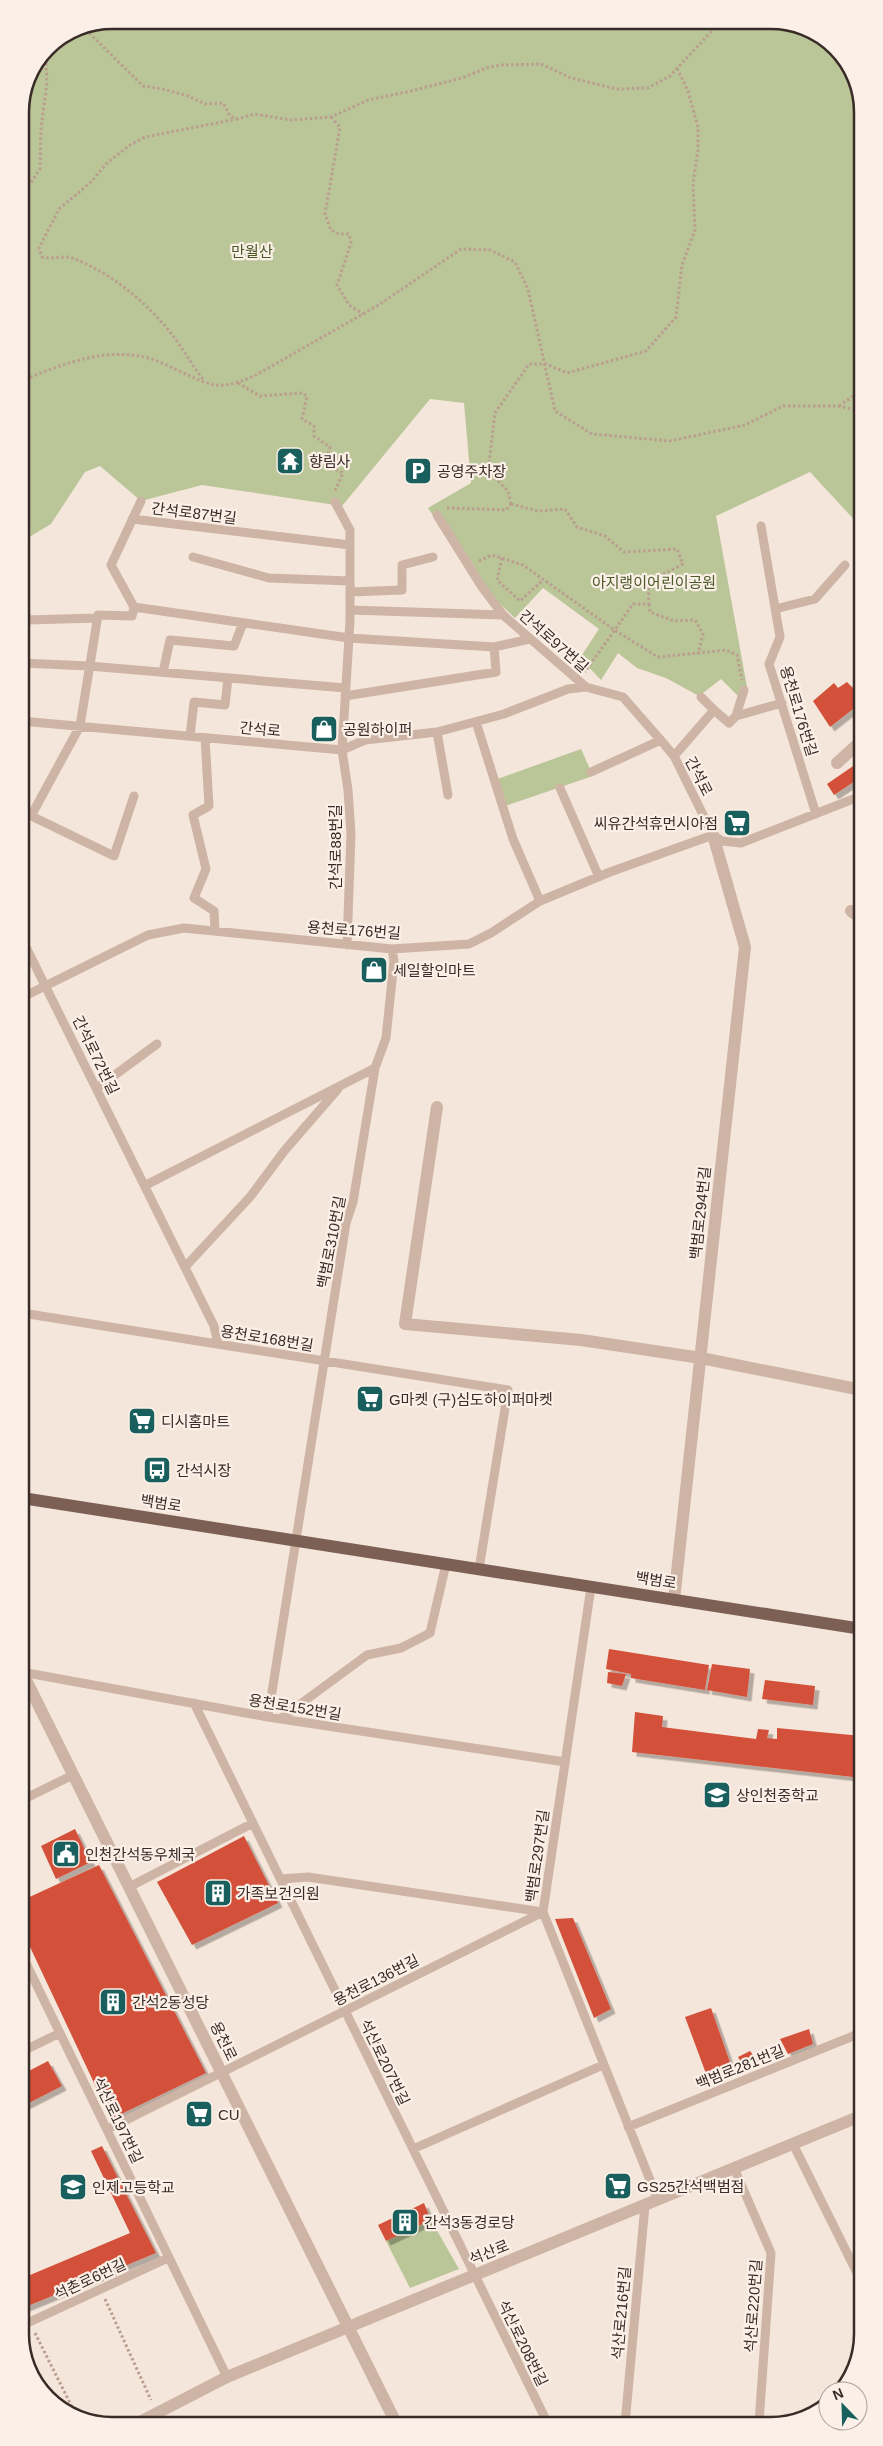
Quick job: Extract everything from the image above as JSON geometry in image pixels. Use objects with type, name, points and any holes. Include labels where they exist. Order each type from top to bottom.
[{"type":"main road","name":"백범로","points":[[29,1499],[854,1628]]},
{"type":"street","points":[[837,763],[854,748]]},
{"type":"street","name":"백범로294번길","points":[[674,1600],[745,947],[713,835]]},
{"type":"street","points":[[437,1107],[405,1324],[581,1340],[701,1358],[854,1388]]},
{"type":"street","name":"용천로","points":[[29,1686],[393,2417]]},
{"type":"street","name":"석산로","points":[[149,2417],[227,2377],[854,2119]]},
{"type":"lane","points":[[132,519],[141,501]]},
{"type":"lane","points":[[335,502],[350,530],[349,638],[342,750]]},
{"type":"lane","name":"간석로97번길","points":[[437,515],[482,587],[503,615],[586,687]]},
{"type":"lane","name":"간석로87번길","points":[[134,607],[111,565],[132,519],[350,545]]},
{"type":"lane","name":"용천로176번길","points":[[761,526],[780,638],[769,664],[816,814]]},
{"type":"lane","points":[[193,557],[269,578],[350,580]]},
{"type":"lane","points":[[350,592],[402,590],[402,565],[433,557]]},
{"type":"lane","points":[[775,608],[815,599],[845,565]]},
{"type":"lane","points":[[29,620],[132,616],[134,607],[349,638],[494,647],[530,639]]},
{"type":"lane","points":[[350,610],[503,615]]},
{"type":"lane","points":[[97,617],[80,726],[31,816],[114,856],[134,796]]},
{"type":"lane","points":[[163,672],[170,640],[234,646],[243,623]]},
{"type":"lane","points":[[29,663],[163,672],[345,692],[496,672],[494,647]]},
{"type":"lane","points":[[190,736],[194,702],[225,705],[228,678]]},
{"type":"lane","name":"간석로","points":[[29,722],[342,750],[365,740],[437,732],[476,722],[568,689],[586,687],[623,697],[674,756],[713,835]]},
{"type":"lane","points":[[701,697],[729,723],[736,716],[744,690]]},
{"type":"lane","points":[[736,716],[782,703]]},
{"type":"lane","name":"간석로","points":[[674,756],[714,710]]},
{"type":"lane","points":[[476,722],[513,839],[540,901]]},
{"type":"lane","points":[[437,732],[448,795]]},
{"type":"lane","points":[[205,738],[209,806],[193,815],[206,869],[194,898],[214,911],[215,931]]},
{"type":"lane","points":[[591,772],[660,740]]},
{"type":"lane","name":"간석로88번길","points":[[342,750],[348,790],[351,834],[347,945]]},
{"type":"lane","points":[[560,788],[598,877]]},
{"type":"lane","points":[[713,835],[722,841],[741,843],[854,799]]},
{"type":"lane","name":"용천로176번길","points":[[29,994],[148,935],[184,928],[392,949],[469,944],[491,933],[540,901],[598,877],[713,835]]},
{"type":"lane","name":"백범로310번길","points":[[295,1540],[346,1223],[353,1202],[376,1068],[386,1038],[394,961],[392,949]]},
{"type":"lane","name":"간석로72번길","points":[[29,953],[186,1267],[214,1326],[218,1344]]},
{"type":"lane","points":[[97,1088],[157,1044]]},
{"type":"lane","points":[[146,1185],[376,1068]]},
{"type":"lane","points":[[186,1267],[250,1197],[286,1150],[342,1085]]},
{"type":"lane","name":"용천로168번길","points":[[29,1314],[508,1390],[478,1569]]},
{"type":"lane","points":[[268,1717],[295,1540]]},
{"type":"lane","points":[[280,1718],[367,1655],[401,1648],[430,1633],[446,1564]]},
{"type":"lane","name":"백범로297번길","points":[[591,1587],[543,1912],[658,2200]]},
{"type":"lane","name":"용천로152번길","points":[[29,1673],[268,1717],[565,1762]]},
{"type":"lane","name":"석산로207번길","points":[[194,1703],[474,2275]]},
{"type":"lane","points":[[29,1797],[73,1775]]},
{"type":"lane","points":[[129,1887],[253,1823]]},
{"type":"lane","points":[[281,1879],[308,1877],[543,1912]]},
{"type":"lane","name":"용천로136번길","points":[[108,2129],[543,1912]]},
{"type":"lane","name":"석산로197번길","points":[[29,1969],[227,2377]]},
{"type":"lane","points":[[29,2048],[60,2033]]},
{"type":"lane","name":"백범로281번길","points":[[628,2127],[854,2036]]},
{"type":"lane","points":[[412,2149],[604,2065]]},
{"type":"lane","points":[[793,2144],[854,2266]]},
{"type":"lane","name":"석산로220번길","points":[[734,2168],[771,2253],[759,2417]]},
{"type":"lane","name":"석산로216번길","points":[[626,2417],[645,2205]]},
{"type":"lane","name":"석촌로6번길","points":[[29,2322],[168,2258]]},
{"type":"lane","name":"석산로208번길","points":[[474,2275],[545,2417]]},
{"type":"path","points":[[204,380],[171,334],[138,298],[91,266],[69,257],[52,260],[42,257],[39,248],[59,209],[90,183],[108,162],[130,145],[145,137],[254,114],[291,120],[331,117],[342,110],[368,100],[462,78],[489,67],[542,64],[571,78],[617,89],[648,88],[670,76],[714,29]]},
{"type":"path","points":[[88,32],[143,86],[188,96],[205,104],[223,103],[230,116],[237,119]]},
{"type":"path","points":[[29,186],[40,169],[41,129],[47,82],[46,62]]},
{"type":"path","points":[[511,504],[508,491],[488,471],[495,413],[530,364],[546,364],[567,373],[646,351],[676,317],[682,265],[695,230],[693,183],[698,150],[698,128],[688,91],[677,68]]},
{"type":"path","points":[[331,117],[340,127],[325,214],[330,230],[339,234],[350,234],[351,243],[337,285],[349,305],[363,314]]},
{"type":"path","points":[[29,378],[96,356],[139,356],[160,362],[216,385],[238,382],[256,375],[363,314],[461,249],[490,250],[515,262],[528,289],[555,411],[592,434],[670,441],[745,424],[783,406],[838,406],[854,410]]},
{"type":"path","points":[[238,382],[260,396],[302,393],[307,396],[302,419],[314,426],[314,436],[330,447],[325,464],[343,473],[334,494],[335,502]]},
{"type":"path","points":[[838,406],[854,395]]},
{"type":"path","points":[[437,515],[449,506],[506,510],[511,504]]},
{"type":"path","points":[[511,504],[538,510],[565,509],[577,527],[605,536],[624,552],[677,549],[683,564],[648,582],[650,612],[674,621],[695,620],[702,634],[698,654]]},
{"type":"path","points":[[468,565],[492,555],[523,565],[616,631],[658,657],[726,650],[737,655],[744,690]]},
{"type":"path","points":[[502,558],[497,580],[520,601],[543,580]]},
{"type":"path","points":[[578,680],[590,667],[633,604],[649,604]]},
{"type":"path","points":[[100,2289],[157,2413]]},
{"type":"path","points":[[29,2329],[70,2406]]},
{"type":"green space","name":"만월산","points":[[111,29],[777,29],[798,33],[822,46],[840,65],[846,75],[854,101],[854,520],[810,472],[716,516],[747,687],[738,696],[721,679],[699,696],[666,678],[637,668],[618,653],[601,680],[580,658],[599,629],[543,588],[515,618],[482,587],[428,508],[471,483],[464,403],[430,399],[342,506],[202,485],[141,501],[100,466],[85,472],[51,524],[29,537],[29,106],[37,75],[53,53],[65,43],[95,30]]},
{"type":"green space","points":[[581,749],[593,776],[502,807],[492,781]]},
{"type":"green space","points":[[431,2220],[459,2269],[410,2288],[386,2241]]},
{"type":"building","points":[[847,682],[854,689],[854,710],[830,727],[813,701],[834,683],[838,688]]},
{"type":"building","points":[[854,765],[854,782],[834,795],[827,784]]},
{"type":"building","points":[[609,1649],[709,1665],[705,1690],[631,1678],[631,1674],[606,1669]]},
{"type":"building","points":[[712,1664],[750,1669],[747,1697],[707,1690]]},
{"type":"building","points":[[608,1672],[626,1674],[622,1686],[607,1683]]},
{"type":"building","points":[[765,1680],[815,1686],[813,1705],[762,1699]]},
{"type":"building","points":[[635,1712],[663,1716],[662,1727],[756,1739],[758,1729],[769,1730],[767,1738],[777,1739],[777,1728],[854,1735],[854,1777],[632,1752]]},
{"type":"building","name":"인천간석동우체국","points":[[75,1829],[91,1862],[56,1879],[41,1846]]},
{"type":"building","name":"가족보건의원","points":[[244,1836],[278,1903],[192,1945],[157,1882]]},
{"type":"building","name":"간석2동성당","points":[[99,1865],[206,2073],[111,2119],[29,1945],[29,1897]]},
{"type":"building","points":[[573,1918],[611,2009],[594,2018],[555,1919]]},
{"type":"building","points":[[711,2008],[732,2068],[708,2079],[685,2017]]},
{"type":"building","points":[[809,2029],[813,2044],[788,2054],[780,2039]]},
{"type":"building","points":[[750,2051],[756,2059],[743,2065],[738,2057]]},
{"type":"building","points":[[48,2061],[62,2086],[29,2103],[29,2071]]},
{"type":"building","points":[[102,2146],[156,2253],[29,2306],[29,2275],[130,2233],[91,2151]]},
{"type":"building","name":"간석3동경로당","points":[[424,2203],[431,2220],[386,2241],[378,2225]]},
{"type":"place","name":"향림사","points":[[290,461]]},
{"type":"place","name":"공영주차장","points":[[418,471]]},
{"type":"place","name":"공원하이퍼","points":[[324,729]]},
{"type":"place","name":"씨유간석휴먼시아점","points":[[737,823]]},
{"type":"place","name":"세일할인마트","points":[[374,970]]},
{"type":"place","name":"G마켓 (구)심도하이퍼마켓","points":[[370,1399]]},
{"type":"place","name":"디시홈마트","points":[[142,1421]]},
{"type":"place","name":"간석시장","points":[[157,1470]]},
{"type":"place","name":"상인천중학교","points":[[717,1795]]},
{"type":"place","name":"인천간석동우체국","points":[[66,1854]]},
{"type":"place","name":"가족보건의원","points":[[218,1893]]},
{"type":"place","name":"간석2동성당","points":[[113,2002]]},
{"type":"place","name":"CU","points":[[199,2114]]},
{"type":"place","name":"GS25간석백범점","points":[[618,2186]]},
{"type":"place","name":"인제고등학교","points":[[73,2187]]},
{"type":"place","name":"간석3동경로당","points":[[405,2222]]},
{"type":"park label","name":"아지랭이어린이공원","points":[[654,582]]}]
